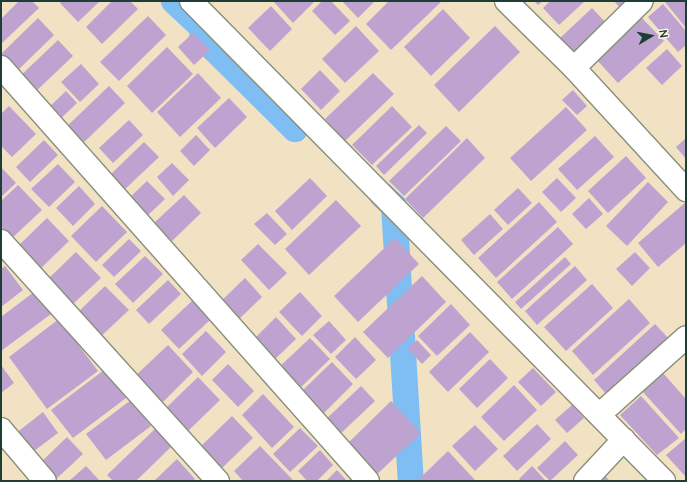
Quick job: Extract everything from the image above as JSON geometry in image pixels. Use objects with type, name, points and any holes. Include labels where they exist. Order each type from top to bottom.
[{"type":"street","points":[[191,1],[600,414],[664,481]]},
{"type":"street","points":[[506,1],[574,68],[686,190]]},
{"type":"street","points":[[574,68],[642,1]]},
{"type":"street","points":[[1,67],[368,481]]},
{"type":"street","points":[[1,241],[218,481]]},
{"type":"street","points":[[600,414],[686,336]]},
{"type":"street","points":[[1,429],[45,481]]},
{"type":"street","points":[[585,481],[624,439]]},
{"type":"building","points":[[19,1],[32,1],[39,8],[1,44],[1,19]]},
{"type":"building","points":[[62,1],[100,1],[78,22],[60,3]]},
{"type":"building","points":[[112,1],[130,1],[138,9],[102,44],[86,27]]},
{"type":"building","points":[[273,1],[315,1],[293,23]]},
{"type":"building","points":[[322,1],[331,1],[350,21],[335,35],[312,11]]},
{"type":"building","points":[[342,1],[375,1],[358,18]]},
{"type":"building","points":[[389,1],[442,1],[391,50],[366,24]]},
{"type":"building","points":[[534,1],[543,1],[538,5]]},
{"type":"building","points":[[550,1],[585,1],[559,25],[543,8]]},
{"type":"building","points":[[614,1],[629,1],[621,9]]},
{"type":"building","points":[[686,1],[686,28],[665,2]]},
{"type":"building","points":[[663,4],[686,31],[686,45],[678,52],[648,17]]},
{"type":"building","points":[[271,6],[292,29],[270,51],[248,28]]},
{"type":"building","points":[[592,8],[608,25],[574,57],[559,39]]},
{"type":"building","points":[[443,9],[470,38],[431,76],[404,47]]},
{"type":"building","points":[[148,16],[166,35],[119,81],[100,62]]},
{"type":"building","points":[[640,16],[664,41],[618,83],[595,58]]},
{"type":"building","points":[[38,18],[54,35],[15,73],[1,59],[1,54]]},
{"type":"building","points":[[356,26],[379,51],[345,83],[322,59]]},
{"type":"building","points":[[495,26],[520,52],[459,112],[434,85]]},
{"type":"building","points":[[193,33],[210,50],[194,65],[178,47]]},
{"type":"building","points":[[58,40],[73,56],[32,95],[17,79]]},
{"type":"building","points":[[167,47],[193,74],[152,113],[127,86]]},
{"type":"building","points":[[667,49],[682,66],[662,85],[646,68]]},
{"type":"building","points":[[81,64],[99,84],[80,102],[61,82]]},
{"type":"building","points":[[320,70],[340,91],[321,110],[301,89]]},
{"type":"building","points":[[198,73],[221,98],[180,137],[157,112]]},
{"type":"building","points":[[373,73],[394,94],[345,141],[325,119]]},
{"type":"building","points":[[109,86],[125,103],[80,146],[64,129]]},
{"type":"building","points":[[573,90],[587,106],[577,115],[562,100]]},
{"type":"building","points":[[66,91],[77,103],[56,123],[45,111]]},
{"type":"building","points":[[229,98],[247,117],[215,148],[197,128]]},
{"type":"building","points":[[9,106],[36,134],[12,157],[1,146],[1,114]]},
{"type":"building","points":[[392,106],[412,127],[372,165],[352,145]]},
{"type":"building","points":[[566,107],[587,130],[531,181],[510,158]]},
{"type":"building","points":[[129,120],[143,135],[113,163],[99,148]]},
{"type":"building","points":[[419,125],[427,133],[384,175],[376,166]]},
{"type":"building","points":[[446,126],[461,141],[404,196],[389,181]]},
{"type":"building","points":[[196,135],[210,150],[194,166],[180,151]]},
{"type":"building","points":[[595,136],[614,157],[577,190],[558,169]]},
{"type":"building","points":[[467,138],[485,158],[423,218],[405,199]]},
{"type":"building","points":[[686,138],[686,159],[676,147]]},
{"type":"building","points":[[44,140],[58,155],[30,182],[16,167]]},
{"type":"building","points":[[144,142],[159,157],[123,191],[109,176]]},
{"type":"building","points":[[626,156],[646,178],[608,213],[588,191]]},
{"type":"building","points":[[172,163],[189,180],[173,196],[157,177]]},
{"type":"building","points":[[58,164],[75,182],[49,207],[31,189]]},
{"type":"building","points":[[1,167],[16,183],[1,197]]},
{"type":"building","points":[[310,178],[327,196],[292,230],[275,211]]},
{"type":"building","points":[[557,178],[576,198],[561,212],[542,192]]},
{"type":"building","points":[[147,181],[165,199],[146,217],[128,199]]},
{"type":"building","points":[[648,182],[668,202],[627,246],[606,226]]},
{"type":"building","points":[[18,185],[42,210],[9,241],[1,233],[1,201]]},
{"type":"building","points":[[79,186],[95,204],[73,226],[56,208]]},
{"type":"building","points":[[518,188],[532,203],[508,225],[494,210]]},
{"type":"building","points":[[184,195],[201,213],[172,241],[154,223]]},
{"type":"building","points":[[589,198],[603,214],[586,229],[572,214]]},
{"type":"building","points":[[336,200],[361,226],[309,275],[285,249]]},
{"type":"building","points":[[539,202],[557,222],[496,278],[478,258]]},
{"type":"building","points":[[686,202],[686,243],[658,267],[638,243]]},
{"type":"building","points":[[102,206],[127,232],[96,262],[71,236]]},
{"type":"building","points":[[267,213],[287,234],[275,245],[254,224]]},
{"type":"building","points":[[490,214],[503,229],[474,255],[461,240]]},
{"type":"building","points":[[47,218],[69,241],[37,272],[15,249]]},
{"type":"building","points":[[558,227],[573,244],[512,299],[497,282]]},
{"type":"building","points":[[395,238],[419,264],[358,322],[334,296]]},
{"type":"building","points":[[129,239],[141,251],[114,277],[102,265]]},
{"type":"building","points":[[258,244],[287,273],[269,290],[241,260]]},
{"type":"building","points":[[76,252],[101,278],[73,304],[49,278]]},
{"type":"building","points":[[635,252],[650,268],[632,286],[616,269]]},
{"type":"building","points":[[145,256],[163,274],[133,303],[115,284]]},
{"type":"building","points":[[565,257],[571,264],[521,309],[515,302]]},
{"type":"building","points":[[5,266],[23,290],[1,307],[1,269]]},
{"type":"building","points":[[575,266],[587,280],[537,325],[525,311]]},
{"type":"building","points":[[422,276],[446,302],[388,358],[363,332]]},
{"type":"building","points":[[245,278],[262,297],[236,322],[219,303]]},
{"type":"building","points":[[168,280],[181,294],[149,324],[136,310]]},
{"type":"building","points":[[592,284],[613,308],[566,351],[544,327]]},
{"type":"building","points":[[105,286],[129,310],[97,340],[74,316]]},
{"type":"building","points":[[34,292],[51,314],[1,351],[1,317]]},
{"type":"building","points":[[300,292],[322,316],[302,336],[279,312]]},
{"type":"building","points":[[629,299],[650,323],[593,375],[572,351]]},
{"type":"building","points":[[193,300],[211,319],[179,349],[161,330]]},
{"type":"building","points":[[451,304],[470,325],[437,356],[418,336]]},
{"type":"building","points":[[276,317],[296,339],[274,360],[254,339]]},
{"type":"building","points":[[59,319],[98,371],[47,409],[9,357]]},
{"type":"building","points":[[329,321],[346,340],[331,354],[313,335]]},
{"type":"building","points":[[655,324],[670,340],[608,396],[594,380]]},
{"type":"building","points":[[206,331],[226,352],[202,376],[182,354]]},
{"type":"building","points":[[470,332],[489,352],[448,392],[429,372]]},
{"type":"building","points":[[355,337],[376,360],[356,379],[335,357]]},
{"type":"building","points":[[310,338],[330,359],[296,392],[276,370]]},
{"type":"building","points":[[417,340],[431,355],[422,364],[407,348]]},
{"type":"building","points":[[168,345],[193,372],[159,406],[132,379]]},
{"type":"building","points":[[490,359],[508,378],[477,408],[459,389]]},
{"type":"building","points":[[332,362],[353,384],[324,413],[303,390]]},
{"type":"building","points":[[228,364],[254,391],[238,407],[212,380]]},
{"type":"building","points":[[1,365],[14,383],[1,393]]},
{"type":"building","points":[[533,368],[556,392],[541,406],[518,382]]},
{"type":"building","points":[[104,370],[126,398],[73,438],[51,410]]},
{"type":"building","points":[[663,373],[686,399],[686,429],[681,434],[643,392]]},
{"type":"building","points":[[198,377],[220,400],[186,433],[164,410]]},
{"type":"building","points":[[514,385],[537,410],[504,441],[481,417]]},
{"type":"building","points":[[361,386],[375,401],[338,436],[323,422]]},
{"type":"building","points":[[263,394],[294,427],[272,448],[242,415]]},
{"type":"building","points":[[641,396],[679,438],[657,455],[620,415]]},
{"type":"building","points":[[131,400],[151,426],[106,460],[86,434]]},
{"type":"building","points":[[391,401],[421,433],[374,477],[345,446]]},
{"type":"building","points":[[572,405],[584,418],[567,433],[555,420]]},
{"type":"building","points":[[43,412],[58,433],[26,457],[11,437]]},
{"type":"building","points":[[232,416],[253,438],[220,470],[199,448]]},
{"type":"building","points":[[537,424],[551,439],[517,471],[503,456]]},
{"type":"building","points":[[475,425],[498,449],[475,471],[452,446]]},
{"type":"building","points":[[156,428],[172,446],[136,481],[113,481],[107,475]]},
{"type":"building","points":[[300,428],[318,446],[290,472],[273,454]]},
{"type":"building","points":[[67,437],[83,454],[54,481],[38,465]]},
{"type":"building","points":[[686,438],[686,475],[685,476],[666,455]]},
{"type":"building","points":[[565,441],[578,455],[550,481],[537,468]]},
{"type":"building","points":[[260,446],[293,480],[292,481],[243,481],[234,471]]},
{"type":"building","points":[[320,450],[333,465],[317,481],[307,481],[298,471]]},
{"type":"building","points":[[448,451],[475,480],[417,481]]},
{"type":"building","points":[[177,459],[195,479],[192,481],[154,481]]},
{"type":"building","points":[[86,466],[100,481],[69,481]]},
{"type":"building","points":[[532,466],[546,481],[521,481],[519,479]]},
{"type":"building","points":[[337,470],[347,481],[326,481]]},
{"type":"building","points":[[601,472],[610,481],[592,481]]},
{"type":"waterway","points":[[174,1],[221,45]]},
{"type":"waterway","points":[[202,37],[295,129]]},
{"type":"waterway","points":[[382,195],[394,206],[411,481]]}]
